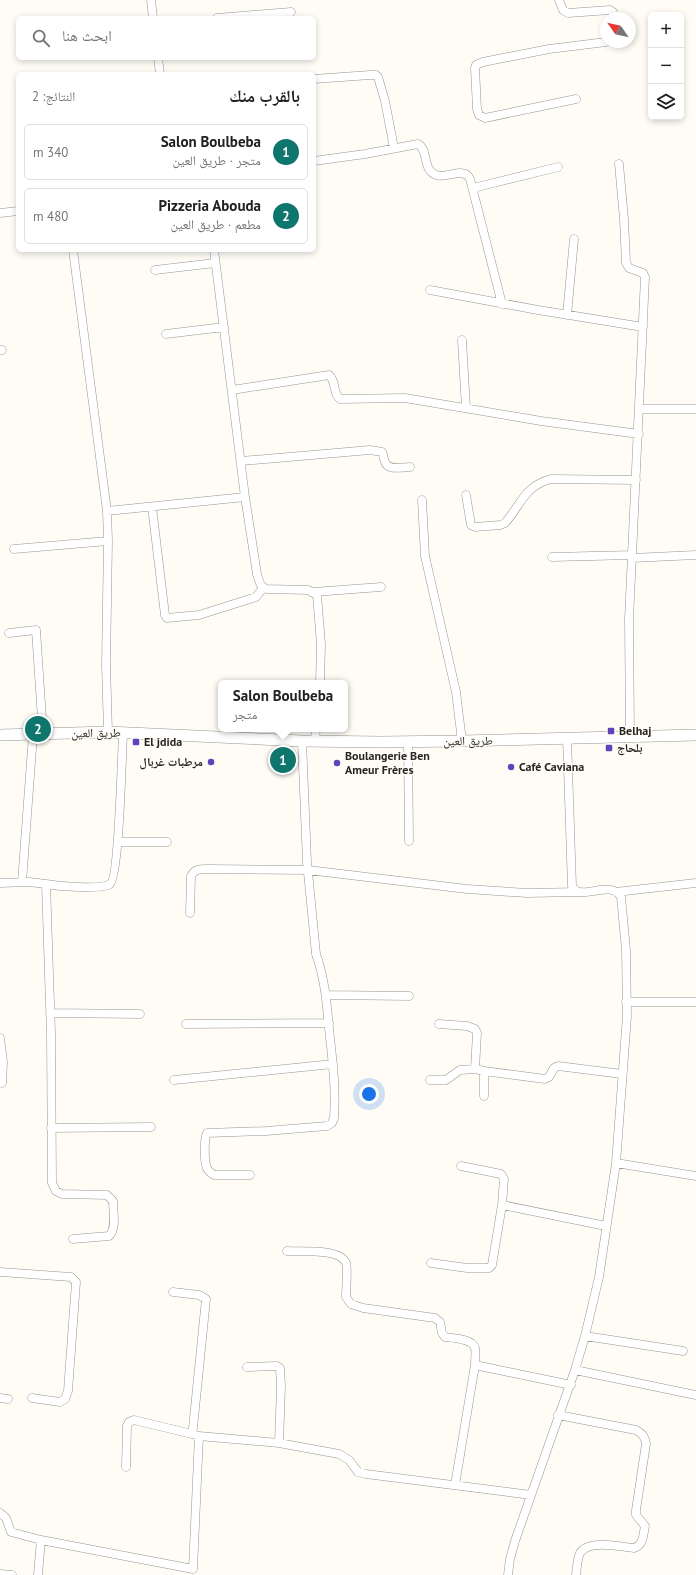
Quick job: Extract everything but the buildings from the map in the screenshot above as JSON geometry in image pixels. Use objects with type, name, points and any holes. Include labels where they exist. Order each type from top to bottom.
[{"type":"main road","name":"طريق العين","points":[[0,735],[108,732],[302,741],[462,742],[696,735]]},
{"type":"street","points":[[151,0],[153,16]]},
{"type":"street","points":[[559,0],[563,10],[568,12],[610,10],[613,12]]},
{"type":"street","points":[[242,16],[291,12]]},
{"type":"street","points":[[576,99],[485,118],[479,115],[477,109],[475,68],[476,65],[483,62],[549,49],[600,43]]},
{"type":"street","points":[[158,60],[160,72]]},
{"type":"street","points":[[316,79],[370,75],[378,76],[385,101],[394,148]]},
{"type":"street","points":[[316,161],[365,154],[414,144],[420,145],[428,167],[436,175],[445,176],[462,173],[466,174],[470,179],[502,304]]},
{"type":"street","points":[[618,164],[624,219],[626,263],[629,268],[643,273],[645,277],[639,434],[629,619],[630,737]]},
{"type":"street","points":[[472,188],[558,167]]},
{"type":"street","points":[[0,213],[16,210]]},
{"type":"street","points":[[567,315],[574,239]]},
{"type":"street","points":[[73,252],[107,511],[106,664],[108,732]]},
{"type":"street","points":[[214,252],[245,497],[257,574],[260,584],[263,588],[267,589],[308,590],[313,592],[381,587]]},
{"type":"street","points":[[155,270],[215,263]]},
{"type":"street","points":[[430,290],[502,304],[643,327]]},
{"type":"street","points":[[166,334],[224,327]]},
{"type":"street","points":[[462,340],[466,408]]},
{"type":"street","points":[[232,390],[329,375],[332,378],[336,394],[340,400],[405,398],[541,421],[639,434]]},
{"type":"street","points":[[640,409],[696,409]]},
{"type":"street","points":[[241,462],[370,450],[382,452],[387,466],[410,466]]},
{"type":"street","points":[[466,495],[470,522],[473,527],[491,526],[505,523],[517,505],[533,486],[544,481],[551,479],[636,480]]},
{"type":"street","points":[[107,511],[245,497]]},
{"type":"street","points":[[422,500],[425,556],[456,692],[462,742]]},
{"type":"street","points":[[152,506],[165,615],[167,618],[199,615],[256,598],[263,588]]},
{"type":"street","points":[[14,549],[108,541]]},
{"type":"street","points":[[552,557],[696,554]]},
{"type":"street","points":[[313,592],[317,595],[321,644],[320,680]]},
{"type":"street","points":[[9,633],[36,630],[38,734],[22,882]]},
{"type":"street","points":[[315,741],[316,732]]},
{"type":"street","points":[[0,883],[22,882],[59,886],[106,886],[111,884],[113,881],[118,842],[123,733]]},
{"type":"street","points":[[567,738],[572,886],[575,890],[580,892]]},
{"type":"street","points":[[250,1175],[214,1175],[209,1172],[206,1167],[206,1135],[209,1132],[266,1131],[331,1125],[335,1114],[333,1064],[327,995],[321,966],[316,954],[308,870],[302,741]]},
{"type":"street","points":[[408,741],[408,842]]},
{"type":"street","points":[[118,842],[167,842]]},
{"type":"street","points":[[190,913],[191,876],[193,872],[197,870],[308,870],[467,889],[527,893],[580,892],[610,889],[621,897],[626,950],[626,1002],[622,1074],[616,1163],[599,1277],[585,1336],[571,1384],[558,1415],[515,1541],[510,1559],[508,1575]]},
{"type":"street","points":[[616,892],[696,883]]},
{"type":"street","points":[[46,884],[50,1013],[52,1183],[54,1188],[62,1194],[107,1195],[113,1201],[113,1226],[109,1236],[73,1239]]},
{"type":"street","points":[[327,995],[409,996]]},
{"type":"street","points":[[626,1002],[696,1002]]},
{"type":"street","points":[[50,1013],[140,1014]]},
{"type":"street","points":[[186,1024],[329,1023]]},
{"type":"street","points":[[439,1024],[467,1026],[475,1029],[477,1033],[479,1070],[484,1096]]},
{"type":"street","points":[[0,1038],[3,1062],[2,1083]]},
{"type":"street","points":[[174,1080],[333,1064]]},
{"type":"street","points":[[430,1080],[446,1080],[460,1070],[479,1070],[545,1079],[550,1077],[554,1068],[558,1066],[622,1074]]},
{"type":"street","points":[[51,1128],[151,1127]]},
{"type":"street","points":[[616,1163],[696,1176]]},
{"type":"street","points":[[431,1263],[467,1268],[489,1268],[492,1265],[502,1205],[504,1179],[501,1174],[461,1166]]},
{"type":"street","points":[[502,1205],[606,1226]]},
{"type":"street","points":[[287,1251],[332,1253],[341,1256],[346,1263],[346,1297],[351,1304],[363,1308],[435,1318],[440,1322],[442,1333],[445,1337],[467,1341],[473,1344],[475,1347],[475,1365],[455,1485]]},
{"type":"street","points":[[0,1272],[71,1277],[76,1282],[68,1391],[65,1399],[60,1402],[32,1398]]},
{"type":"street","points":[[0,1513],[6,1518],[11,1532],[41,1540],[193,1572],[196,1435],[206,1299],[199,1295],[173,1292]]},
{"type":"street","points":[[585,1336],[683,1351]]},
{"type":"street","points":[[475,1365],[571,1384]]},
{"type":"street","points":[[247,1367],[277,1366],[280,1368],[279,1443]]},
{"type":"street","points":[[575,1370],[696,1395]]},
{"type":"street","points":[[558,1415],[636,1430],[643,1434],[645,1439],[636,1510],[637,1518],[645,1526],[642,1543],[638,1547],[634,1548],[596,1545],[591,1545],[584,1548],[580,1553],[576,1575]]},
{"type":"street","points":[[126,1467],[127,1426],[129,1422],[134,1420],[196,1435],[279,1443],[344,1456],[358,1472],[366,1474],[531,1495]]},
{"type":"street","points":[[38,1575],[41,1540]]},
{"type":"street","points":[[0,1574],[12,1575]]},
{"type":"place","name":"Pizzeria Abouda","points":[[38,729]]},
{"type":"place","name":"Belhaj","points":[[611,731]]},
{"type":"place","name":"El jdida","points":[[136,742]]},
{"type":"place","name":"بلحاج","points":[[609,748]]},
{"type":"place","name":"Salon Boulbeba","points":[[283,760]]},
{"type":"place","name":"مرطبات غربال","points":[[211,762]]},
{"type":"place","name":"Boulangerie Ben Ameur Frères","points":[[337,763]]},
{"type":"place","name":"Café Caviana","points":[[511,767]]}]
